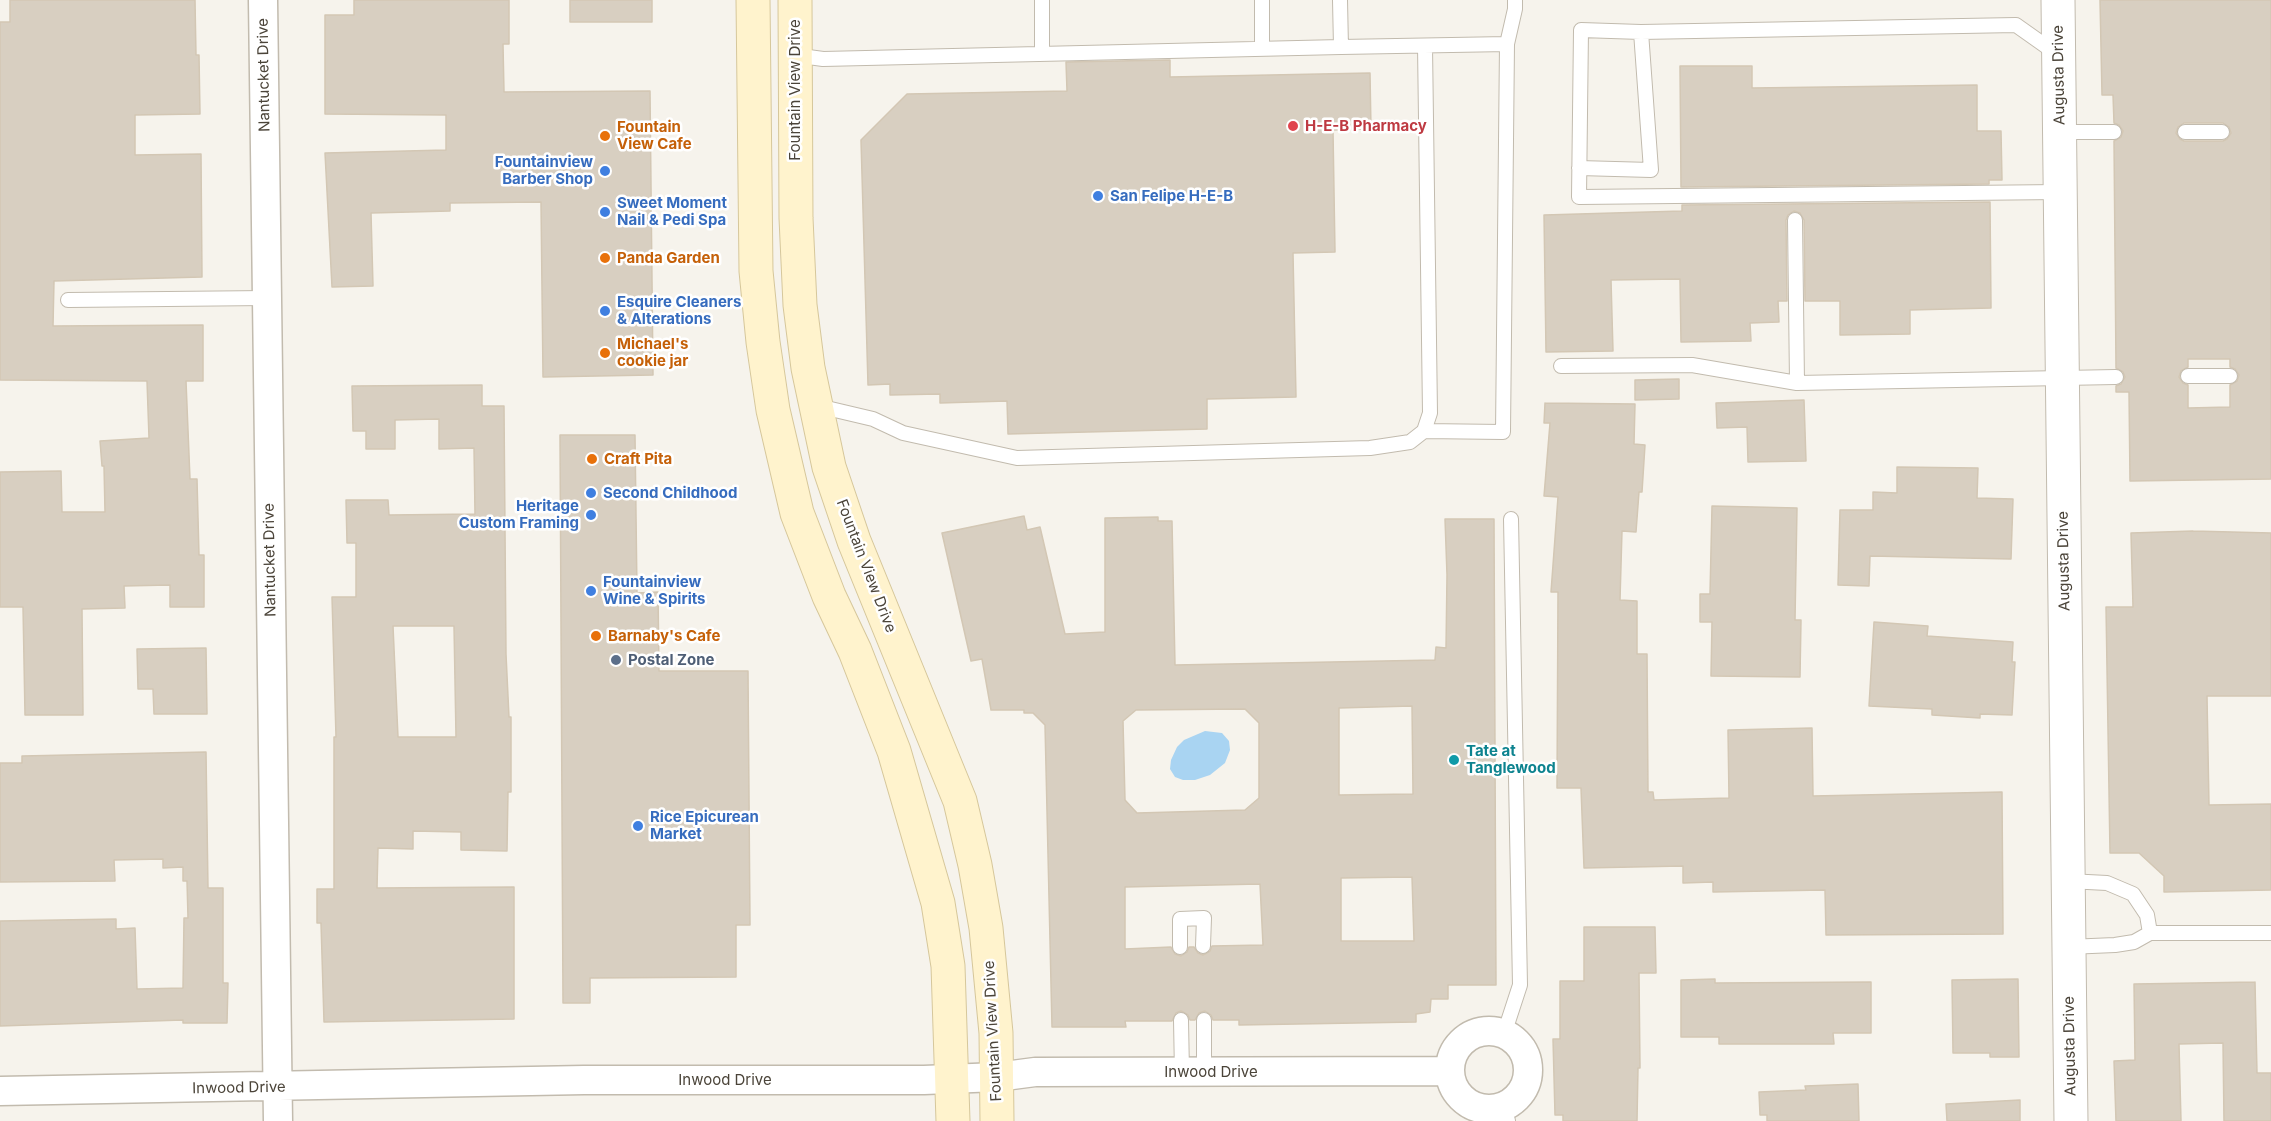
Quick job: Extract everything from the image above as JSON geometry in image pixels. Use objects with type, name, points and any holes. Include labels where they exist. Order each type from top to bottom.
[{"type":"main road","points":[[753,0],[756,271],[773,410],[797,513],[894,751],[938,903],[948,966],[952,1121]]},
{"type":"main road","name":"Fountain View Drive","points":[[795,0],[794,55],[800,304],[808,368],[818,406],[829,466],[854,541],[962,812],[975,865],[986,928],[996,1034],[997,1121]]},
{"type":"main road","points":[[773,410],[818,406]]},
{"type":"main road","points":[[855,651],[892,633]]},
{"type":"street","name":"Nantucket Drive","points":[[263,0],[278,1121]]},
{"type":"street","name":"Augusta Drive","points":[[2058,0],[2071,1121]]},
{"type":"street","points":[[1492,1031],[1504,1034],[1516,1041],[1524,1052],[1528,1064],[1528,1077],[1524,1090],[1506,1114],[1468,1104],[1458,1095],[1449,1071],[1451,1059],[1457,1047],[1466,1038],[1479,1032],[1492,1031]]},
{"type":"street","name":"Inwood Drive","points":[[0,1091],[277,1088],[584,1080],[924,1080],[997,1077],[1035,1072],[1449,1071]]},
{"type":"lane","points":[[1042,0],[1042,54]]},
{"type":"lane","points":[[1262,0],[1262,49]]},
{"type":"lane","points":[[1340,0],[1341,47]]},
{"type":"lane","points":[[1424,431],[1503,432],[1507,44],[1515,0]]},
{"type":"lane","points":[[2059,55],[2016,26],[1641,32],[1581,30],[1577,195],[1590,198],[2060,192]]},
{"type":"lane","points":[[1579,168],[1651,170],[1641,32]]},
{"type":"lane","points":[[794,55],[823,59],[1507,44]]},
{"type":"lane","points":[[818,406],[873,419],[903,433],[1017,458],[1370,448],[1410,442],[1424,431],[1430,413],[1425,46]]},
{"type":"lane","points":[[2060,132],[2114,132]]},
{"type":"lane","points":[[2186,132],[2222,132]]},
{"type":"lane","points":[[1795,220],[1797,383]]},
{"type":"lane","points":[[68,300],[267,298]]},
{"type":"lane","points":[[1562,366],[1692,365],[1797,383],[2116,377]]},
{"type":"lane","points":[[2188,376],[2230,376]]},
{"type":"lane","points":[[1504,1034],[1520,985],[1511,519]]},
{"type":"lane","points":[[2067,881],[2107,883],[2133,894],[2147,915],[2150,933]]},
{"type":"lane","points":[[1180,947],[1180,918],[1204,918],[1203,946]]},
{"type":"lane","points":[[2068,947],[2134,942],[2150,933],[2271,933]]},
{"type":"lane","points":[[1181,1020],[1193,1073]]},
{"type":"lane","points":[[1193,1073],[1204,1020]]},
{"type":"water","points":[[1205,731],[1222,733],[1229,741],[1230,750],[1225,763],[1210,775],[1195,780],[1175,777],[1170,769],[1177,747],[1184,740]]},
{"type":"building","points":[[10,0],[195,0],[200,114],[135,115],[135,155],[201,154],[202,277],[54,281],[53,326],[203,325],[203,381],[186,381],[190,479],[197,479],[199,555],[204,555],[204,607],[170,607],[170,585],[124,586],[125,608],[82,609],[83,715],[25,715],[23,607],[0,607],[0,472],[61,471],[62,512],[105,512],[104,466],[102,466],[100,441],[149,438],[147,381],[0,380],[0,22],[10,22]]},
{"type":"building","points":[[354,0],[509,0],[509,44],[503,44],[504,92],[650,91],[653,375],[543,377],[541,202],[450,203],[450,211],[371,213],[373,286],[332,287],[325,153],[446,150],[446,115],[325,114],[325,15],[354,15]]},
{"type":"building","points":[[570,0],[652,0],[652,22],[570,22]]},
{"type":"building","points":[[2100,0],[2271,0],[2271,479],[2130,481],[2129,392],[2116,392],[2116,386],[2121,384],[2125,377],[2123,372],[2116,368],[2114,141],[2121,137],[2123,131],[2119,125],[2114,123],[2113,95],[2102,95]],"holes":[[[2184,123],[2223,123],[2229,127],[2231,133],[2223,141],[2184,141],[2176,133],[2178,127]],[[2188,359],[2230,359],[2230,367],[2235,369],[2239,375],[2237,381],[2230,385],[2230,407],[2188,408],[2188,385],[2183,383],[2179,377],[2181,371],[2188,367]]]},
{"type":"building","name":"San Felipe H-E-B","points":[[1170,60],[1170,77],[1370,73],[1371,129],[1333,130],[1335,252],[1293,253],[1296,397],[1207,399],[1207,429],[1008,434],[1007,401],[940,403],[940,394],[890,395],[890,384],[868,385],[861,140],[907,94],[1067,91],[1066,62]]},
{"type":"building","points":[[1680,66],[1752,66],[1752,88],[1977,85],[1977,131],[2001,131],[2002,180],[1989,180],[1989,184],[1681,187]]},
{"type":"building","points":[[1990,202],[1991,308],[1910,310],[1910,334],[1840,335],[1840,301],[1805,301],[1804,220],[1800,213],[1794,211],[1788,215],[1786,220],[1787,301],[1778,301],[1779,322],[1750,323],[1751,341],[1681,342],[1680,279],[1611,280],[1613,351],[1546,352],[1544,215],[1682,211],[1682,205]]},
{"type":"building","points":[[1679,379],[1679,399],[1635,400],[1635,380]]},
{"type":"building","points":[[482,385],[482,406],[504,406],[506,654],[509,717],[511,717],[511,792],[508,792],[507,851],[461,850],[461,832],[413,831],[413,849],[378,848],[377,888],[514,887],[514,1019],[324,1022],[321,923],[317,923],[317,889],[334,889],[334,737],[336,737],[332,597],[356,597],[356,543],[347,543],[346,500],[388,500],[389,515],[475,514],[474,448],[439,449],[439,419],[395,420],[395,449],[366,449],[366,431],[353,431],[352,386]],"holes":[[[393,626],[454,626],[456,737],[398,737]]]},
{"type":"building","points":[[1804,400],[1806,461],[1748,462],[1747,427],[1717,428],[1716,403]]},
{"type":"building","points":[[1545,403],[1635,404],[1634,444],[1645,445],[1642,492],[1639,492],[1636,532],[1622,531],[1620,600],[1637,601],[1637,654],[1647,654],[1648,792],[1653,792],[1654,800],[1729,798],[1728,730],[1812,728],[1813,796],[2002,792],[2003,934],[1826,935],[1825,890],[1713,892],[1713,882],[1683,883],[1683,866],[1584,868],[1581,788],[1557,788],[1558,592],[1551,592],[1558,497],[1544,496],[1550,423],[1544,423]]},
{"type":"building","points":[[560,435],[635,435],[637,593],[658,592],[659,671],[748,671],[750,925],[736,925],[736,977],[590,978],[590,1003],[563,1003]]},
{"type":"building","points":[[1897,467],[1978,468],[1977,498],[2013,499],[2011,559],[1870,556],[1869,586],[1838,585],[1840,510],[1873,510],[1873,492],[1897,493]]},
{"type":"building","points":[[1712,506],[1797,508],[1795,620],[1801,620],[1800,677],[1711,676],[1712,622],[1700,622],[1700,594],[1710,594]]},
{"type":"building","name":"Tate at Tanglewood","points":[[1024,516],[1027,530],[1040,527],[1065,634],[1105,632],[1105,518],[1158,517],[1158,521],[1172,521],[1175,665],[1435,660],[1436,647],[1446,648],[1445,519],[1494,519],[1496,985],[1448,985],[1448,999],[1431,999],[1430,1012],[1416,1014],[1416,1022],[1239,1025],[1239,1020],[1213,1020],[1211,1015],[1205,1011],[1199,1013],[1195,1020],[1190,1020],[1188,1015],[1181,1011],[1176,1013],[1172,1021],[1125,1021],[1126,1027],[1052,1027],[1045,725],[1033,713],[1024,713],[1024,710],[991,710],[982,659],[971,661],[942,533]],"holes":[[[1412,706],[1413,794],[1339,795],[1339,708]],[[1245,709],[1259,723],[1259,798],[1245,810],[1137,813],[1125,800],[1123,721],[1136,710]],[[1412,877],[1414,941],[1341,941],[1341,878]],[[1260,884],[1263,945],[1212,946],[1210,951],[1203,955],[1198,953],[1194,947],[1189,947],[1187,952],[1181,956],[1175,954],[1171,947],[1125,949],[1125,887]]]},
{"type":"building","points":[[2193,531],[2271,533],[2271,696],[2207,696],[2209,805],[2271,804],[2271,890],[2164,892],[2164,876],[2139,853],[2110,853],[2106,607],[2133,607],[2131,533]]},
{"type":"building","points":[[1874,622],[1928,626],[1927,636],[2013,642],[2012,662],[2015,662],[2012,715],[1980,714],[1980,718],[1932,715],[1932,709],[1869,706]]},
{"type":"building","points":[[206,648],[207,714],[154,714],[153,689],[138,689],[137,649]]},
{"type":"building","points":[[206,752],[208,888],[223,888],[223,983],[228,983],[227,1023],[183,1023],[183,1020],[0,1026],[0,921],[116,919],[116,929],[135,928],[137,989],[183,988],[184,918],[188,918],[187,881],[183,881],[183,867],[163,868],[163,859],[114,860],[115,881],[0,882],[0,763],[22,763],[22,756]]},
{"type":"building","points":[[1584,927],[1655,927],[1656,973],[1639,973],[1640,1068],[1638,1068],[1637,1121],[1563,1121],[1563,1115],[1555,1115],[1553,1039],[1560,1039],[1560,981],[1584,981]]},
{"type":"building","points":[[1715,979],[1715,983],[1871,982],[1871,1033],[1833,1033],[1834,1044],[1719,1044],[1719,1037],[1681,1037],[1681,980]]},
{"type":"building","points":[[2018,979],[2019,1057],[1990,1057],[1990,1053],[1953,1053],[1952,980]]},
{"type":"building","points":[[2255,982],[2257,1073],[2271,1073],[2271,1121],[2224,1121],[2223,1043],[2179,1044],[2181,1121],[2116,1121],[2114,1061],[2135,1060],[2134,984]]},
{"type":"building","points":[[1858,1084],[1859,1121],[1767,1121],[1767,1115],[1760,1115],[1759,1092],[1806,1090],[1805,1086]]},
{"type":"building","points":[[2020,1100],[2020,1121],[1947,1121],[1946,1104]]},
{"type":"place","name":"H-E-B Pharmacy","points":[[1293,126]]},
{"type":"place","name":"Fountain View Cafe","points":[[605,136]]},
{"type":"place","name":"Fountainview Barber Shop","points":[[605,171]]},
{"type":"place","name":"San Felipe H-E-B","points":[[1098,196]]},
{"type":"place","name":"Sweet Moment Nail & Pedi Spa","points":[[605,212]]},
{"type":"place","name":"Panda Garden","points":[[605,258]]},
{"type":"place","name":"Esquire Cleaners & Alterations","points":[[605,311]]},
{"type":"place","name":"Michael's cookie jar","points":[[605,353]]},
{"type":"place","name":"Craft Pita","points":[[592,459]]},
{"type":"place","name":"Second Childhood","points":[[591,493]]},
{"type":"place","name":"Heritage Custom Framing","points":[[591,515]]},
{"type":"place","name":"Fountainview Wine & Spirits","points":[[591,591]]},
{"type":"place","name":"Barnaby's Cafe","points":[[596,636]]},
{"type":"place","name":"Postal Zone","points":[[616,660]]},
{"type":"place","name":"Tate at Tanglewood","points":[[1454,760]]},
{"type":"place","name":"Rice Epicurean Market","points":[[638,826]]}]
